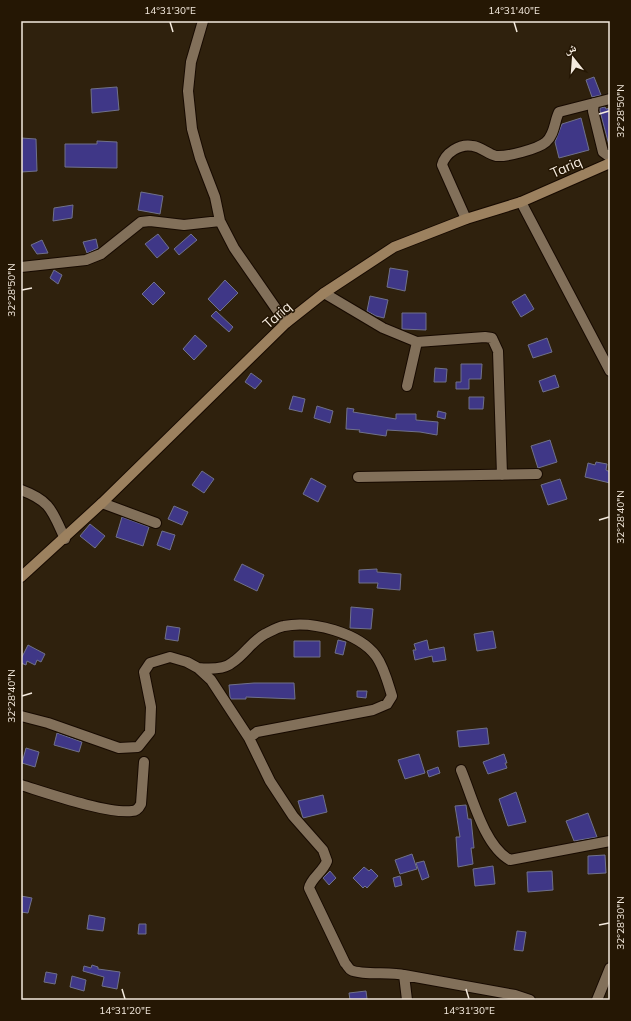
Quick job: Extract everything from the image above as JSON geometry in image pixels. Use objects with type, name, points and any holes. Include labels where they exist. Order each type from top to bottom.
[{"type":"main road","name":"Tariq","points":[[21,577],[102,503],[286,324],[324,293],[394,247],[466,219],[521,202],[610,162]]},
{"type":"street","points":[[203,21],[191,62],[189,98],[192,129],[200,158],[215,197],[220,221],[234,248],[286,324]]},
{"type":"street","points":[[466,219],[442,165],[444,157],[464,147],[472,146],[496,156],[512,155],[546,143],[554,132],[555,121],[559,112],[610,99]]},
{"type":"street","points":[[594,103],[593,111],[603,152],[610,157]]},
{"type":"street","points":[[521,202],[610,371]]},
{"type":"street","points":[[21,267],[86,260],[101,254],[141,222],[150,221],[184,225],[220,221]]},
{"type":"street","points":[[324,293],[382,328],[417,342],[486,337],[492,338],[496,343],[498,351],[502,475]]},
{"type":"street","points":[[407,386],[417,342]]},
{"type":"street","points":[[358,477],[537,474]]},
{"type":"street","points":[[21,490],[44,500],[50,507],[64,539]]},
{"type":"street","points":[[102,503],[156,523]]},
{"type":"street","points":[[198,668],[214,669],[233,663],[247,647],[263,635],[284,626],[295,625],[335,630],[344,633],[365,646],[376,656],[387,680],[392,696],[387,704],[372,710],[257,732],[249,738]]},
{"type":"street","points":[[21,716],[48,723],[119,748],[138,747],[150,732],[152,707],[144,672],[150,663],[170,657],[187,662],[198,668],[211,680],[249,738],[270,781],[293,816],[323,850],[327,861],[324,868],[310,883],[309,888],[345,963],[351,970],[360,973],[393,973],[514,995],[530,1000]]},
{"type":"street","points":[[21,785],[111,810],[131,812],[139,808],[141,804],[144,762]]},
{"type":"street","points":[[462,770],[484,828],[501,855],[510,860],[610,841]]},
{"type":"street","points":[[597,1000],[610,968]]},
{"type":"street","points":[[404,975],[407,1000]]},
{"type":"building","points":[[594,77],[601,95],[592,97],[586,80]]},
{"type":"building","points":[[117,87],[119,110],[92,113],[91,89]]},
{"type":"building","points":[[605,107],[606,109],[610,108],[610,149],[600,111],[600,108]]},
{"type":"building","points":[[581,118],[589,150],[559,158],[555,142],[562,124]]},
{"type":"building","points":[[21,138],[36,139],[37,171],[21,172]]},
{"type":"building","points":[[97,141],[117,142],[117,168],[65,167],[65,144],[97,144]]},
{"type":"building","points":[[141,192],[163,196],[160,214],[138,210]]},
{"type":"building","points":[[73,205],[72,218],[53,221],[54,208]]},
{"type":"building","points":[[158,234],[169,248],[157,258],[145,244]]},
{"type":"building","points":[[191,234],[197,240],[179,255],[174,249]]},
{"type":"building","points":[[96,239],[98,248],[87,253],[83,242]]},
{"type":"building","points":[[42,240],[48,253],[37,254],[31,245]]},
{"type":"building","points":[[390,268],[408,271],[405,291],[387,287]]},
{"type":"building","points":[[54,270],[62,275],[58,284],[50,278]]},
{"type":"building","points":[[225,280],[238,293],[220,311],[208,299]]},
{"type":"building","points":[[154,282],[165,293],[153,305],[142,294]]},
{"type":"building","points":[[525,294],[534,309],[521,317],[512,302]]},
{"type":"building","points":[[370,296],[388,300],[384,318],[367,311]]},
{"type":"building","points":[[216,311],[233,327],[229,332],[211,316]]},
{"type":"building","points":[[402,313],[426,313],[426,330],[402,329]]},
{"type":"building","points":[[195,335],[207,346],[194,360],[183,349]]},
{"type":"building","points":[[547,338],[552,352],[533,358],[528,345]]},
{"type":"building","points":[[461,364],[482,364],[481,379],[469,379],[469,389],[456,389],[456,382],[461,382]]},
{"type":"building","points":[[435,368],[447,369],[446,382],[434,382]]},
{"type":"building","points":[[251,373],[262,381],[255,389],[245,382]]},
{"type":"building","points":[[555,375],[559,387],[543,392],[539,381]]},
{"type":"building","points":[[293,396],[305,399],[302,412],[289,409]]},
{"type":"building","points":[[469,397],[484,397],[483,409],[469,409]]},
{"type":"building","points":[[317,406],[333,411],[330,423],[314,418]]},
{"type":"building","points":[[347,408],[354,409],[353,412],[396,419],[396,414],[416,414],[416,420],[438,422],[437,435],[420,432],[387,430],[386,436],[359,432],[360,430],[346,429]]},
{"type":"building","points":[[438,411],[446,413],[445,419],[437,417]]},
{"type":"building","points":[[550,440],[557,462],[538,468],[531,446]]},
{"type":"building","points":[[596,462],[607,464],[606,470],[610,472],[610,483],[585,477],[588,463],[595,465]]},
{"type":"building","points":[[202,471],[214,479],[204,493],[192,485]]},
{"type":"building","points":[[311,478],[326,486],[318,502],[303,494]]},
{"type":"building","points":[[560,479],[567,499],[548,505],[541,485]]},
{"type":"building","points":[[174,506],[188,512],[182,525],[168,519]]},
{"type":"building","points":[[122,517],[149,527],[143,546],[116,537]]},
{"type":"building","points":[[90,524],[105,536],[95,548],[80,536]]},
{"type":"building","points":[[162,531],[175,535],[170,550],[157,545]]},
{"type":"building","points":[[242,564],[264,575],[257,591],[234,580]]},
{"type":"building","points":[[377,569],[377,572],[401,574],[400,590],[377,588],[378,583],[359,583],[359,570]]},
{"type":"building","points":[[351,607],[373,609],[371,629],[350,628]]},
{"type":"building","points":[[167,626],[180,628],[178,641],[165,639]]},
{"type":"building","points":[[493,631],[496,648],[477,651],[474,634]]},
{"type":"building","points":[[338,640],[346,642],[343,655],[335,653]]},
{"type":"building","points":[[427,640],[429,650],[444,647],[446,660],[433,662],[432,656],[415,660],[413,650],[416,650],[414,644]]},
{"type":"building","points":[[294,641],[320,641],[320,657],[294,657]]},
{"type":"building","points":[[28,645],[45,654],[41,662],[37,660],[35,665],[27,661],[26,665],[21,663],[21,659]]},
{"type":"building","points":[[254,683],[294,683],[295,699],[246,697],[246,699],[231,699],[229,685]]},
{"type":"building","points":[[357,691],[367,691],[366,698],[357,697]]},
{"type":"building","points":[[487,728],[489,744],[459,747],[457,731]]},
{"type":"building","points":[[57,733],[82,742],[79,752],[54,745]]},
{"type":"building","points":[[26,748],[39,752],[35,767],[22,763]]},
{"type":"building","points":[[419,754],[425,773],[405,779],[398,760]]},
{"type":"building","points":[[504,754],[507,768],[488,774],[483,762]]},
{"type":"building","points":[[438,767],[440,773],[429,777],[427,771]]},
{"type":"building","points":[[516,792],[526,822],[508,826],[499,799]]},
{"type":"building","points":[[323,795],[327,812],[303,818],[298,801]]},
{"type":"building","points":[[466,805],[468,819],[471,819],[474,848],[471,848],[473,864],[458,867],[456,837],[460,837],[455,806]]},
{"type":"building","points":[[588,813],[597,837],[574,841],[566,821]]},
{"type":"building","points":[[412,854],[417,869],[400,874],[395,860]]},
{"type":"building","points":[[605,855],[606,873],[588,874],[588,856]]},
{"type":"building","points":[[424,861],[429,877],[422,880],[416,863]]},
{"type":"building","points":[[493,866],[495,884],[475,886],[473,869]]},
{"type":"building","points":[[364,867],[369,871],[371,869],[378,876],[367,888],[365,886],[363,888],[353,878]]},
{"type":"building","points":[[330,871],[336,878],[329,885],[323,878]]},
{"type":"building","points":[[552,871],[553,890],[528,892],[527,872]]},
{"type":"building","points":[[400,876],[402,885],[395,887],[393,878]]},
{"type":"building","points":[[21,896],[32,898],[28,913],[21,912]]},
{"type":"building","points":[[89,915],[105,918],[103,931],[87,929]]},
{"type":"building","points":[[139,924],[146,924],[146,934],[138,934]]},
{"type":"building","points":[[517,931],[526,932],[523,951],[514,950]]},
{"type":"building","points":[[92,965],[98,967],[98,969],[120,972],[117,989],[102,986],[104,977],[83,971],[84,966],[91,968]]},
{"type":"building","points":[[46,972],[57,974],[55,984],[44,982]]},
{"type":"building","points":[[72,976],[86,980],[84,991],[70,987]]},
{"type":"building","points":[[366,991],[367,999],[350,1000],[349,993]]}]
